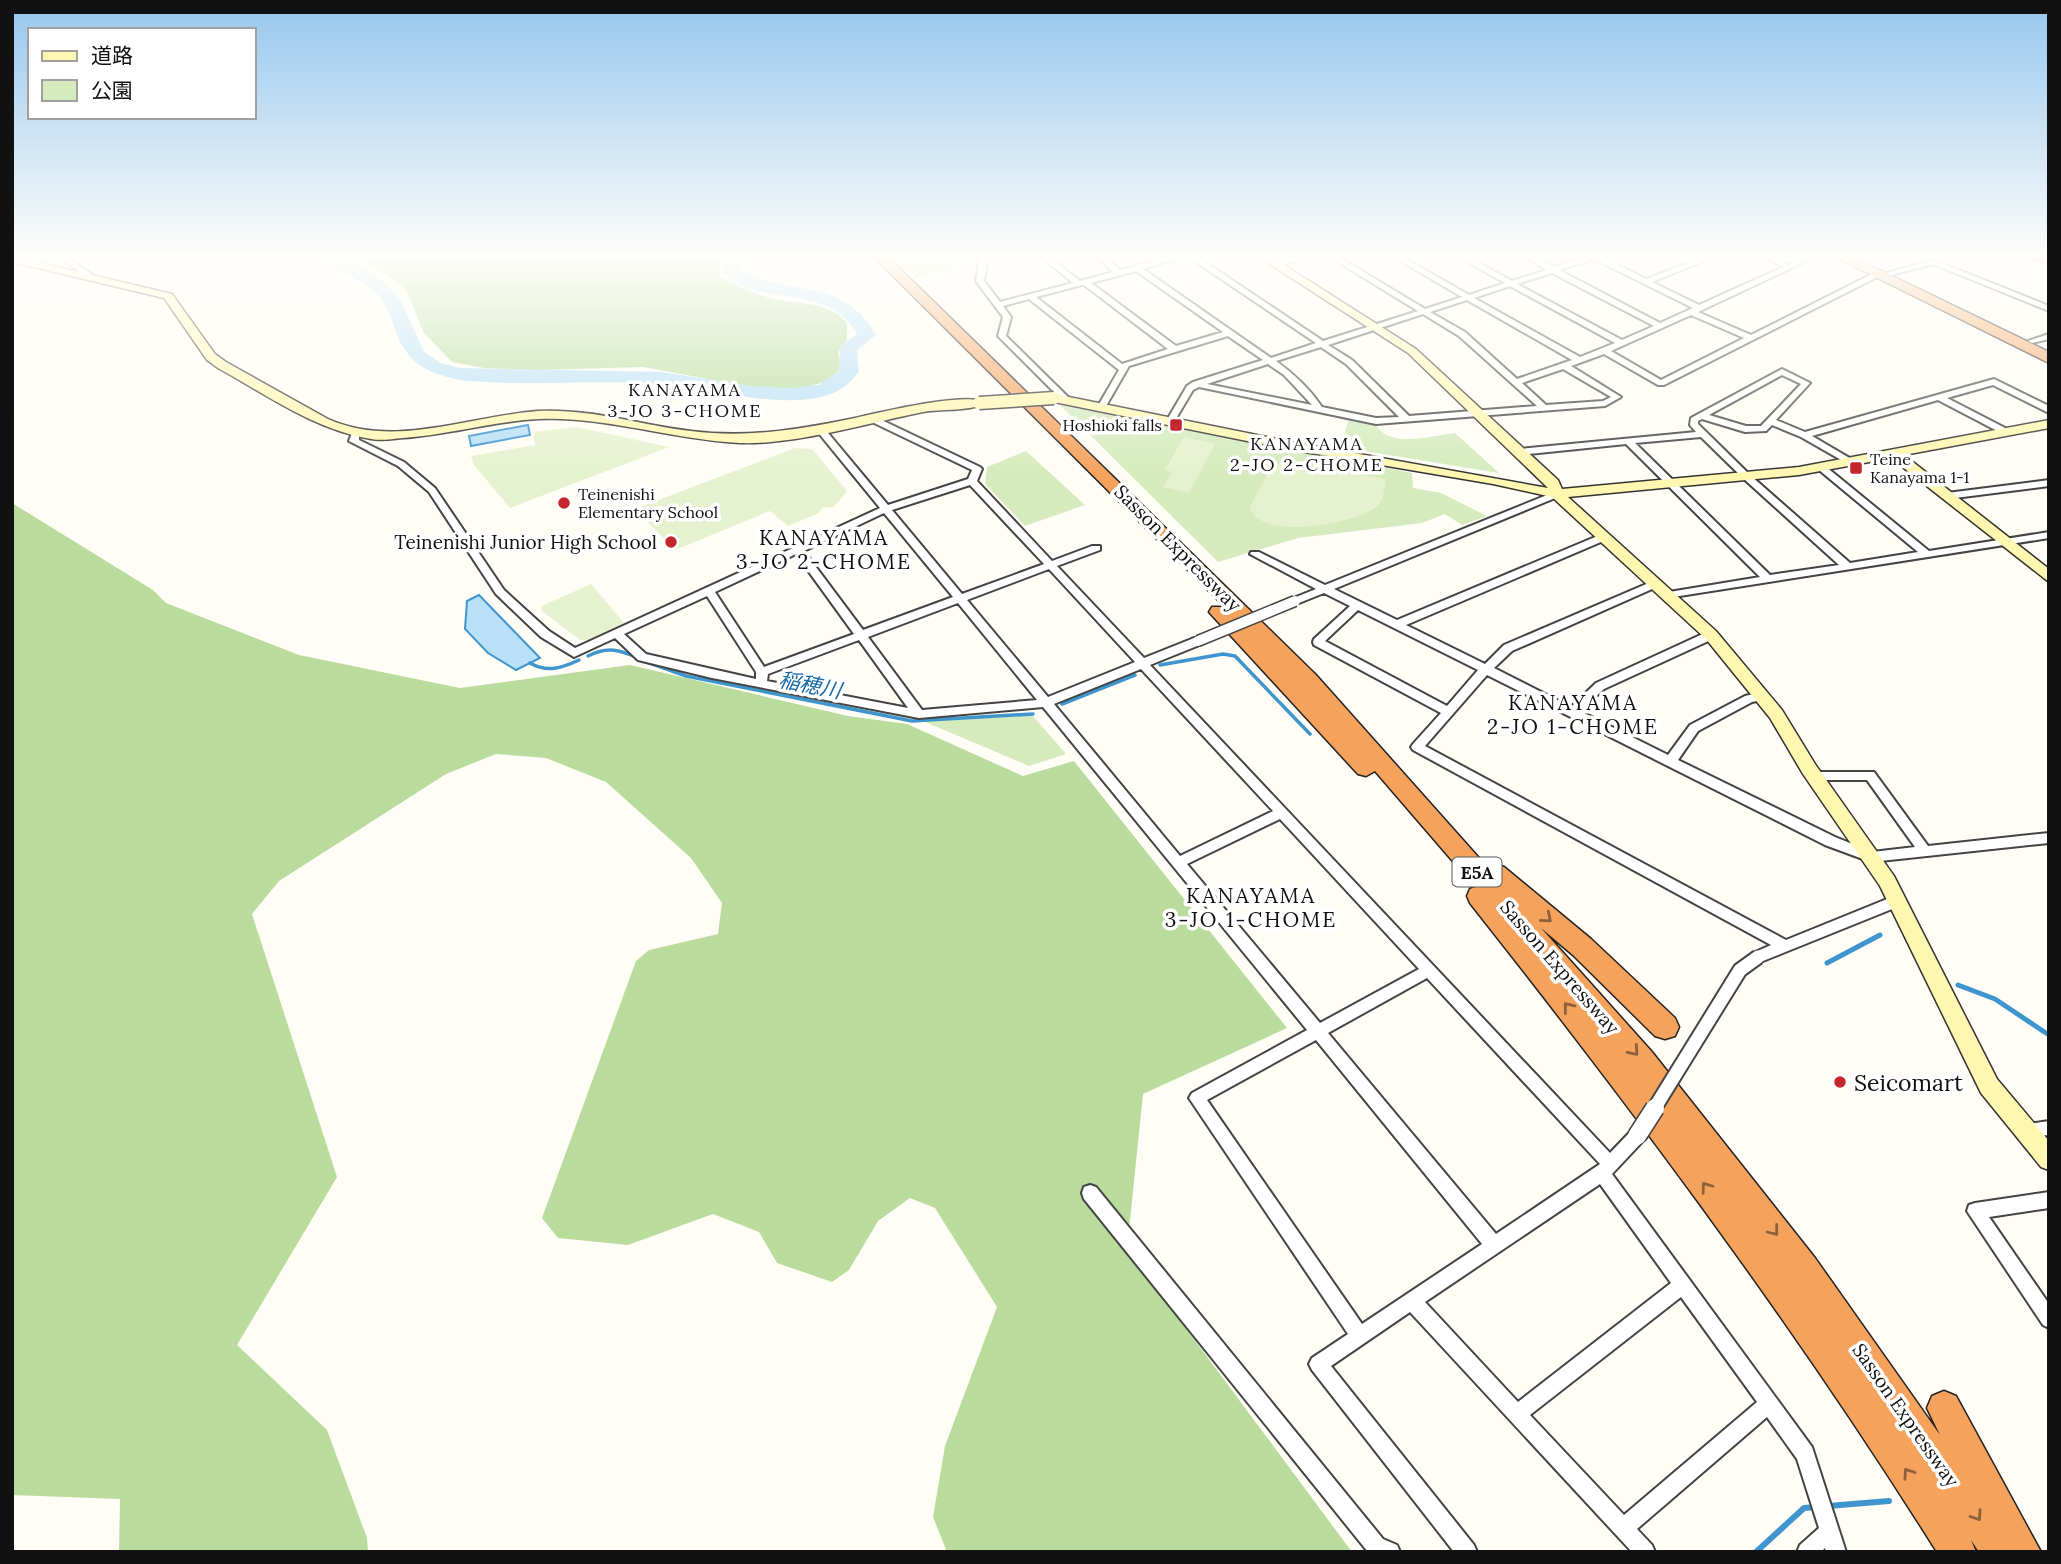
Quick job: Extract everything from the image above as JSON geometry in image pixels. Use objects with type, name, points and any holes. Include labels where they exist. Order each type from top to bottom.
[{"type":"highway","name":"Sasson Expressway","points":[[942,329],[1291,685],[1462,875],[1624,1075],[1770,1273],[1913,1479],[1958,1552]]},
{"type":"highway","name":"Sasson Expressway","points":[[947,329],[1174,543],[1309,680],[1651,1072],[1804,1269],[2001,1552]]},
{"type":"highway","points":[[1991,329],[2049,358]]},
{"type":"highway","points":[[2005,329],[2049,350]]},
{"type":"highway","points":[[1438,828],[1582,947],[1665,1027]]},
{"type":"highway","points":[[1944,1408],[2023,1552]]},
{"type":"street","points":[[191,329],[211,357],[222,365],[324,422],[375,436],[402,435],[539,415],[579,416],[692,435],[743,439],[820,429],[939,405],[1059,398],[1287,445],[1493,480],[1557,494],[1822,468],[2049,424]]},
{"type":"street","points":[[1004,329],[1002,336],[1059,398]]},
{"type":"street","points":[[1072,329],[1123,369]]},
{"type":"street","points":[[1146,329],[1174,349]]},
{"type":"street","points":[[1222,329],[1287,373],[1319,409]]},
{"type":"street","points":[[1299,329],[1349,362],[1406,419]]},
{"type":"street","points":[[1171,420],[1189,388],[1196,384],[1369,329]]},
{"type":"street","points":[[1378,329],[1412,351],[1553,483],[1557,494],[1711,635],[1762,696],[1871,857],[1897,901],[1989,1086],[2049,1159]]},
{"type":"street","points":[[1453,329],[1543,407]]},
{"type":"street","points":[[1523,329],[1579,360]]},
{"type":"street","points":[[1593,329],[1621,344]]},
{"type":"street","points":[[1517,382],[1605,351],[1654,329]]},
{"type":"street","points":[[1733,329],[1751,338]]},
{"type":"street","points":[[1605,351],[1661,383],[1769,329]]},
{"type":"street","points":[[1102,406],[1126,364],[1228,333]]},
{"type":"street","points":[[2032,341],[2049,336]]},
{"type":"street","points":[[1196,384],[1376,421],[1605,403],[1617,397],[1565,366]]},
{"type":"street","points":[[1702,416],[1754,430],[1763,429],[1806,383],[1782,372],[1694,420],[1701,434],[1848,567]]},
{"type":"street","points":[[1804,435],[1994,382],[2049,410]]},
{"type":"street","points":[[1939,397],[2006,432]]},
{"type":"street","points":[[356,432],[354,441],[401,464],[432,490],[500,592],[545,634],[574,653],[886,509],[972,481],[977,469],[873,419]]},
{"type":"street","points":[[1772,422],[1804,435],[1850,462]]},
{"type":"street","points":[[820,429],[1495,1246]]},
{"type":"street","points":[[1520,452],[1701,434]]},
{"type":"street","points":[[1628,441],[1768,579]]},
{"type":"street","points":[[1894,454],[2049,577]]},
{"type":"street","points":[[1822,468],[1928,555]]},
{"type":"street","points":[[972,481],[1429,970],[1607,1169],[1684,1284],[1805,1454],[1836,1552]]},
{"type":"street","points":[[1948,496],[2049,483]]},
{"type":"street","points":[[616,634],[642,657],[762,678],[919,714],[1045,703],[1557,494]]},
{"type":"street","points":[[1785,946],[1418,747],[1486,669],[1508,648],[1661,589],[1768,579],[2049,536]]},
{"type":"street","points":[[1398,624],[1604,537]]},
{"type":"street","points":[[762,678],[860,634],[1096,548]]},
{"type":"street","points":[[798,550],[919,714]]},
{"type":"street","points":[[1255,554],[1830,841],[1871,857],[2049,838]]},
{"type":"street","points":[[709,591],[762,678]]},
{"type":"street","points":[[1358,604],[1318,642],[1448,712]]},
{"type":"street","points":[[1572,712],[1600,686],[1711,635]]},
{"type":"street","points":[[1670,761],[1694,728],[1749,699],[1762,696]]},
{"type":"street","points":[[1814,775],[1870,775],[1925,851]]},
{"type":"street","points":[[1177,863],[1283,812]]},
{"type":"street","points":[[1467,1552],[1318,1364],[1607,1169],[1637,1136],[1740,970],[1758,957],[1897,901]]},
{"type":"street","points":[[1360,1336],[1197,1098],[1429,970]]},
{"type":"street","points":[[2027,1130],[2049,1128]]},
{"type":"street","points":[[1090,1193],[1376,1546],[1390,1552]]},
{"type":"street","points":[[2049,1200],[1975,1211],[2049,1319]]},
{"type":"street","points":[[1517,1414],[1684,1284]]},
{"type":"street","points":[[1412,1301],[1645,1552]]},
{"type":"street","points":[[1623,1528],[1770,1403]]},
{"type":"street","points":[[1807,1552],[1828,1528]]},
{"type":"green space","points":[[422,329],[847,329],[847,340],[838,352],[841,366],[832,380],[799,389],[768,390],[643,367],[538,370],[484,368],[452,362]]},
{"type":"green space","points":[[1060,405],[1412,473],[1413,488],[1441,493],[1487,516],[1462,525],[1445,514],[1422,523],[1298,538],[1218,562]]},
{"type":"green space","points":[[1349,420],[1375,424],[1381,432],[1400,439],[1455,433],[1499,473],[1340,447]]},
{"type":"green space","points":[[577,427],[669,447],[510,508],[474,465],[471,456],[535,445],[533,432]]},
{"type":"green space","points":[[1184,437],[1215,444],[1189,493],[1163,487],[1172,472],[1165,470]]},
{"type":"green space","points":[[795,448],[812,449],[847,491],[833,508],[823,507],[819,513],[788,526],[770,511],[675,550],[635,509]]},
{"type":"green space","points":[[1026,451],[1085,505],[1025,526],[985,484],[987,467]]},
{"type":"green space","points":[[1284,462],[1386,479],[1382,500],[1368,512],[1332,523],[1289,527],[1271,524],[1257,518],[1250,507],[1272,465]]},
{"type":"green space","points":[[12,503],[153,590],[166,603],[299,655],[460,688],[630,665],[848,716],[907,724],[1023,776],[1074,761],[1287,1028],[1143,1094],[1127,1249],[1352,1552],[947,1552],[933,1517],[945,1446],[997,1307],[935,1208],[910,1198],[878,1221],[849,1270],[832,1282],[777,1263],[759,1232],[713,1214],[628,1245],[558,1238],[542,1218],[636,961],[649,950],[718,934],[722,903],[691,858],[606,782],[546,758],[496,754],[446,774],[279,881],[252,914],[337,1177],[237,1345],[327,1430],[367,1538],[368,1552],[119,1552],[120,1499],[12,1495]]},
{"type":"green space","points":[[591,584],[624,623],[587,640],[580,640],[541,610],[542,606]]},
{"type":"green space","points":[[1032,715],[1066,754],[1029,766],[918,719]]},
{"type":"water","points":[[528,425],[530,435],[471,446],[469,436]]},
{"type":"water","points":[[479,595],[540,658],[516,670],[488,653],[465,629],[467,601]]},
{"type":"waterway","points":[[404,329],[409,344],[423,361],[460,374],[661,378],[771,394],[814,392],[832,387],[849,371],[849,347],[867,335],[864,329]]},
{"type":"waterway","name":"稲穂川","points":[[588,656],[614,650],[639,658]]},
{"type":"waterway","name":"稲穂川","points":[[1160,665],[1223,654],[1235,656],[1310,734]]},
{"type":"waterway","name":"稲穂川","points":[[530,663],[542,668],[554,668],[579,660]]},
{"type":"waterway","name":"稲穂川","points":[[647,662],[686,676],[912,721],[1033,714]]},
{"type":"waterway","name":"稲穂川","points":[[1062,704],[1135,675]]},
{"type":"waterway","name":"稲穂川","points":[[1827,963],[1880,935]]},
{"type":"waterway","name":"稲穂川","points":[[1958,985],[1995,999],[2049,1035]]},
{"type":"waterway","points":[[1828,1506],[1889,1501]]},
{"type":"waterway","points":[[1756,1552],[1804,1508],[1816,1507]]},
{"type":"place","name":"Hoshioki falls","points":[[1176,425]]},
{"type":"place","name":"Teine Kanayama 1-1","points":[[1856,468]]},
{"type":"place","name":"Teinenishi Elementary School","points":[[564,503]]},
{"type":"place","name":"Teinenishi Junior High School","points":[[671,542]]},
{"type":"place","name":"Seicomart","points":[[1840,1082]]},
{"type":"district","name":"KANAYAMA 3-JO 3-CHOME","points":[[685,399]]},
{"type":"district","name":"KANAYAMA 2-JO 2-CHOME","points":[[1307,453]]},
{"type":"district","name":"KANAYAMA 3-JO 2-CHOME","points":[[824,549]]},
{"type":"district","name":"KANAYAMA 2-JO 1-CHOME","points":[[1573,714]]},
{"type":"district","name":"KANAYAMA 3-JO 1-CHOME","points":[[1251,907]]}]
